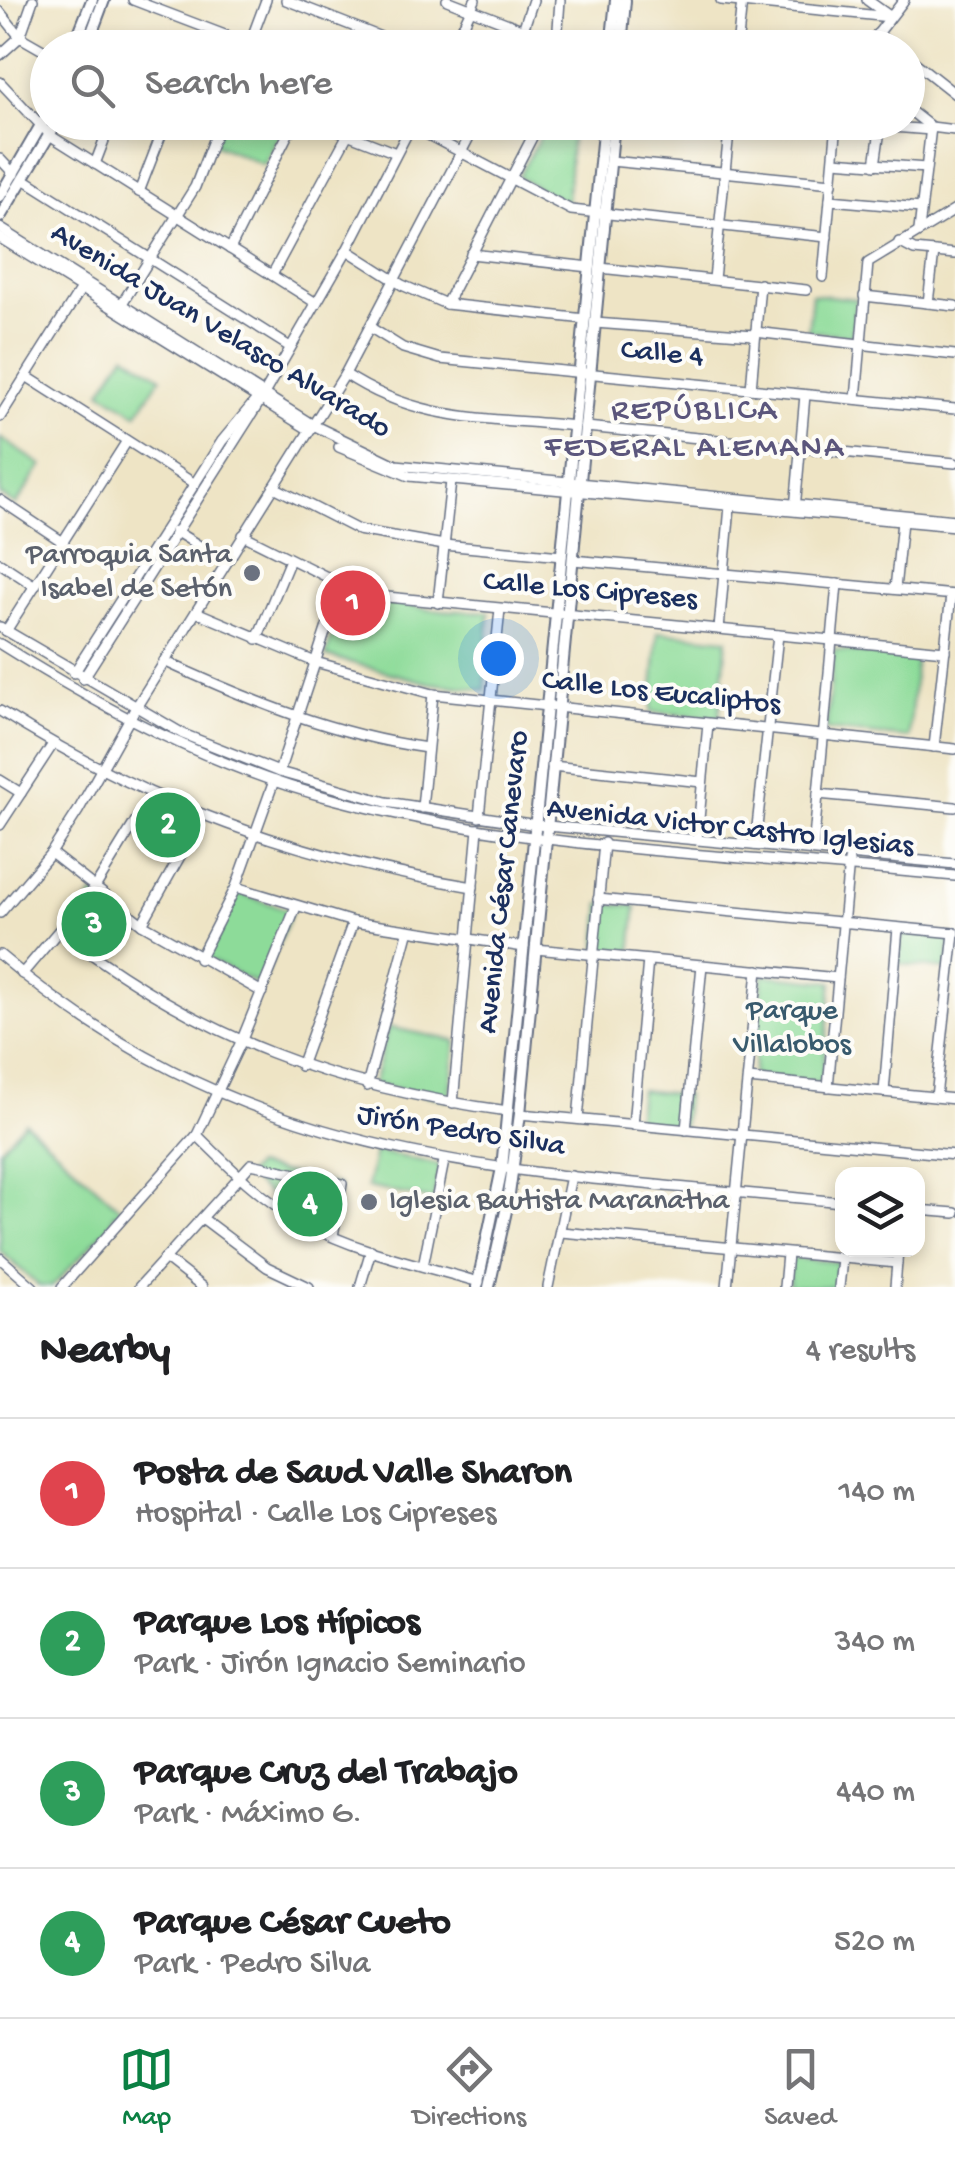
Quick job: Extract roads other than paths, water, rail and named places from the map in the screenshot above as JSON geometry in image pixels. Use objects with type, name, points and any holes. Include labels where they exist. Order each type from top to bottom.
[{"type":"main road","points":[[80,30],[92,0]]},
{"type":"main road","points":[[93,30],[104,0]]},
{"type":"main road","points":[[614,30],[616,0]]},
{"type":"main road","points":[[622,30],[625,0]]},
{"type":"main road","points":[[0,218],[36,140]]},
{"type":"main road","points":[[0,196],[48,140]]},
{"type":"main road","name":"Avenida César Canevaro","points":[[482,1285],[507,1169],[514,1112],[600,214],[603,140]]},
{"type":"main road","name":"Avenida César Canevaro","points":[[600,214],[613,140]]},
{"type":"main road","name":"Avenida César Canevaro","points":[[541,831],[552,766],[553,708]]},
{"type":"street","points":[[0,55],[20,37],[34,0]]},
{"type":"street","points":[[133,0],[211,30]]},
{"type":"street","points":[[257,30],[266,0]]},
{"type":"street","points":[[286,0],[364,30]]},
{"type":"street","points":[[448,0],[474,5],[526,30],[533,0]]},
{"type":"street","points":[[558,30],[560,0]]},
{"type":"street","points":[[721,0],[794,3],[890,17]]},
{"type":"street","points":[[867,0],[890,17]]},
{"type":"street","points":[[880,30],[904,0]]},
{"type":"street","points":[[739,30],[742,1]]},
{"type":"street","points":[[462,30],[474,5]]},
{"type":"street","points":[[0,12],[20,37],[30,43]]},
{"type":"street","points":[[925,70],[955,94]]},
{"type":"street","points":[[0,82],[30,114]]},
{"type":"street","points":[[925,124],[931,129]]},
{"type":"street","points":[[925,128],[955,130]]},
{"type":"street","points":[[919,230],[931,129]]},
{"type":"street","points":[[57,140],[316,303]]},
{"type":"street","points":[[95,164],[104,140]]},
{"type":"street","points":[[139,192],[159,140]]},
{"type":"street","points":[[121,305],[178,216],[212,140]]},
{"type":"street","points":[[230,249],[285,140]]},
{"type":"street","points":[[272,275],[345,140]]},
{"type":"street","points":[[363,140],[396,153]]},
{"type":"street","points":[[79,676],[176,531],[290,347],[348,250],[403,140]]},
{"type":"street","points":[[441,140],[571,210],[827,236]]},
{"type":"street","points":[[0,913],[51,853],[102,772],[132,714],[345,374],[397,282],[468,140]]},
{"type":"street","points":[[446,304],[531,140]]},
{"type":"street","points":[[714,279],[728,140]]},
{"type":"street","points":[[823,276],[836,140]]},
{"type":"street","points":[[875,164],[879,140]]},
{"type":"street","points":[[0,159],[19,176],[290,347]]},
{"type":"street","points":[[611,161],[832,183]]},
{"type":"street","points":[[834,161],[926,168]]},
{"type":"street","points":[[830,200],[921,208]]},
{"type":"street","points":[[856,400],[868,263],[955,210]]},
{"type":"street","name":"Avenida Juan Velasco Alvarado","points":[[0,228],[259,396],[396,474],[955,523]]},
{"type":"street","name":"Avenida Juan Velasco Alvarado","points":[[0,238],[121,305],[259,396]]},
{"type":"street","points":[[899,242],[955,254]]},
{"type":"street","points":[[348,250],[397,282],[446,304],[955,355]]},
{"type":"street","points":[[928,304],[934,252]]},
{"type":"street","points":[[471,254],[806,290]]},
{"type":"street","points":[[751,388],[760,284]]},
{"type":"street","points":[[0,416],[83,285]]},
{"type":"street","points":[[864,296],[955,306]]},
{"type":"street","name":"Calle 4","points":[[371,328],[421,356],[955,409]]},
{"type":"street","points":[[345,374],[387,400],[417,410],[955,464]]},
{"type":"street","points":[[26,376],[195,484]]},
{"type":"street","points":[[795,509],[805,395]]},
{"type":"street","points":[[79,676],[195,484],[232,428],[259,396]]},
{"type":"street","name":"Avenida Juan Velasco Alvarado","points":[[311,428],[396,466],[730,506],[955,523]]},
{"type":"street","points":[[3,629],[35,586],[127,440]]},
{"type":"street","points":[[438,602],[450,481]]},
{"type":"street","points":[[274,486],[358,530],[444,545],[953,595],[934,747]]},
{"type":"street","points":[[0,502],[63,542]]},
{"type":"street","points":[[719,629],[730,506]]},
{"type":"street","points":[[895,589],[902,521]]},
{"type":"street","points":[[176,531],[226,562]]},
{"type":"street","name":"Calle Los Cipreses","points":[[243,535],[289,562],[341,584],[388,597],[944,651]]},
{"type":"street","points":[[257,639],[289,562]]},
{"type":"street","points":[[0,563],[35,586]]},
{"type":"street","points":[[199,959],[236,888],[256,836],[341,584]]},
{"type":"street","points":[[813,850],[836,584]]},
{"type":"street","points":[[452,1104],[500,609]]},
{"type":"street","name":"Calle Los Eucaliptos","points":[[196,612],[315,662],[433,694],[955,749]]},
{"type":"street","name":"Avenida Victor Castro Iglesias","points":[[3,629],[132,714]]},
{"type":"street","points":[[754,845],[778,635]]},
{"type":"street","name":"Avenida Victor Castro Iglesias","points":[[0,644],[132,714],[277,776],[403,816],[604,842],[955,876]]},
{"type":"street","points":[[164,662],[298,715],[384,742],[426,748]]},
{"type":"street","points":[[422,808],[433,694]]},
{"type":"street","points":[[0,711],[102,772],[202,816],[256,836],[396,874],[473,887]]},
{"type":"street","points":[[697,840],[708,724]]},
{"type":"street","points":[[0,825],[52,744]]},
{"type":"street","points":[[552,766],[702,782]]},
{"type":"street","name":"Avenida Victor Castro Iglesias","points":[[277,776],[478,823]]},
{"type":"street","points":[[0,780],[22,793]]},
{"type":"street","points":[[818,794],[955,807]]},
{"type":"street","points":[[22,974],[94,889],[152,796]]},
{"type":"street","points":[[142,924],[202,816]]},
{"type":"street","name":"Avenida Victor Castro Iglesias","points":[[541,831],[697,840],[955,864]]},
{"type":"street","points":[[578,1120],[604,842]]},
{"type":"street","points":[[51,853],[142,924],[262,992]]},
{"type":"street","points":[[828,1087],[850,854]]},
{"type":"street","points":[[236,888],[296,907],[408,933],[838,978]]},
{"type":"street","points":[[598,900],[954,933],[936,1097]]},
{"type":"street","points":[[62,1287],[196,1135],[242,1042],[296,907]]},
{"type":"street","points":[[301,1066],[354,922]]},
{"type":"street","points":[[884,1092],[898,928]]},
{"type":"street","points":[[60,931],[146,994],[242,1042],[301,1066],[368,1086],[452,1104],[578,1120],[955,1156]]},
{"type":"street","points":[[368,1086],[408,933]]},
{"type":"street","name":"Jirón Pedro Silva","points":[[0,955],[112,1039],[218,1095],[347,1140],[444,1161],[507,1169],[835,1201]]},
{"type":"street","points":[[633,1125],[648,960]]},
{"type":"street","points":[[686,1130],[702,965]]},
{"type":"street","points":[[727,1287],[758,970]]},
{"type":"street","points":[[748,1079],[955,1099]]},
{"type":"street","points":[[196,1135],[274,1204],[333,1236],[482,1285]]},
{"type":"street","points":[[423,1266],[444,1161]]},
{"type":"street","points":[[139,1287],[254,1163],[339,1182],[344,1190],[333,1236]]},
{"type":"street","points":[[556,1287],[548,1287],[571,1176]]},
{"type":"street","points":[[925,1211],[955,1213]]},
{"type":"street","points":[[202,1218],[267,1267],[309,1287]]},
{"type":"street","points":[[560,1232],[897,1263]]},
{"type":"street","points":[[360,1287],[371,1250]]},
{"type":"street","points":[[784,1287],[787,1254]]},
{"type":"street","points":[[895,1287],[897,1257]]},
{"type":"street","points":[[166,1258],[202,1287]]},
{"type":"street","points":[[839,1287],[842,1259]]},
{"type":"street","points":[[2,1264],[32,1287]]},
{"type":"place","name":"Parroquia Santa Isabel de Setón","points":[[252,573]]},
{"type":"place","name":"Posta de Saud Valle Sharon","points":[[353,603]]},
{"type":"place","name":"Parque Los Hípicos","points":[[168,825]]},
{"type":"place","name":"Parque Cruz del Trabajo","points":[[94,924]]},
{"type":"place","name":"Iglesia Bautista Maranatha","points":[[369,1202]]},
{"type":"place","name":"Parque César Cueto","points":[[310,1204]]},
{"type":"district","name":"REPÚBLICA FEDERAL ALEMANA","points":[[695,430]]},
{"type":"park label","name":"Parque Villalobos","points":[[792,1029]]}]
